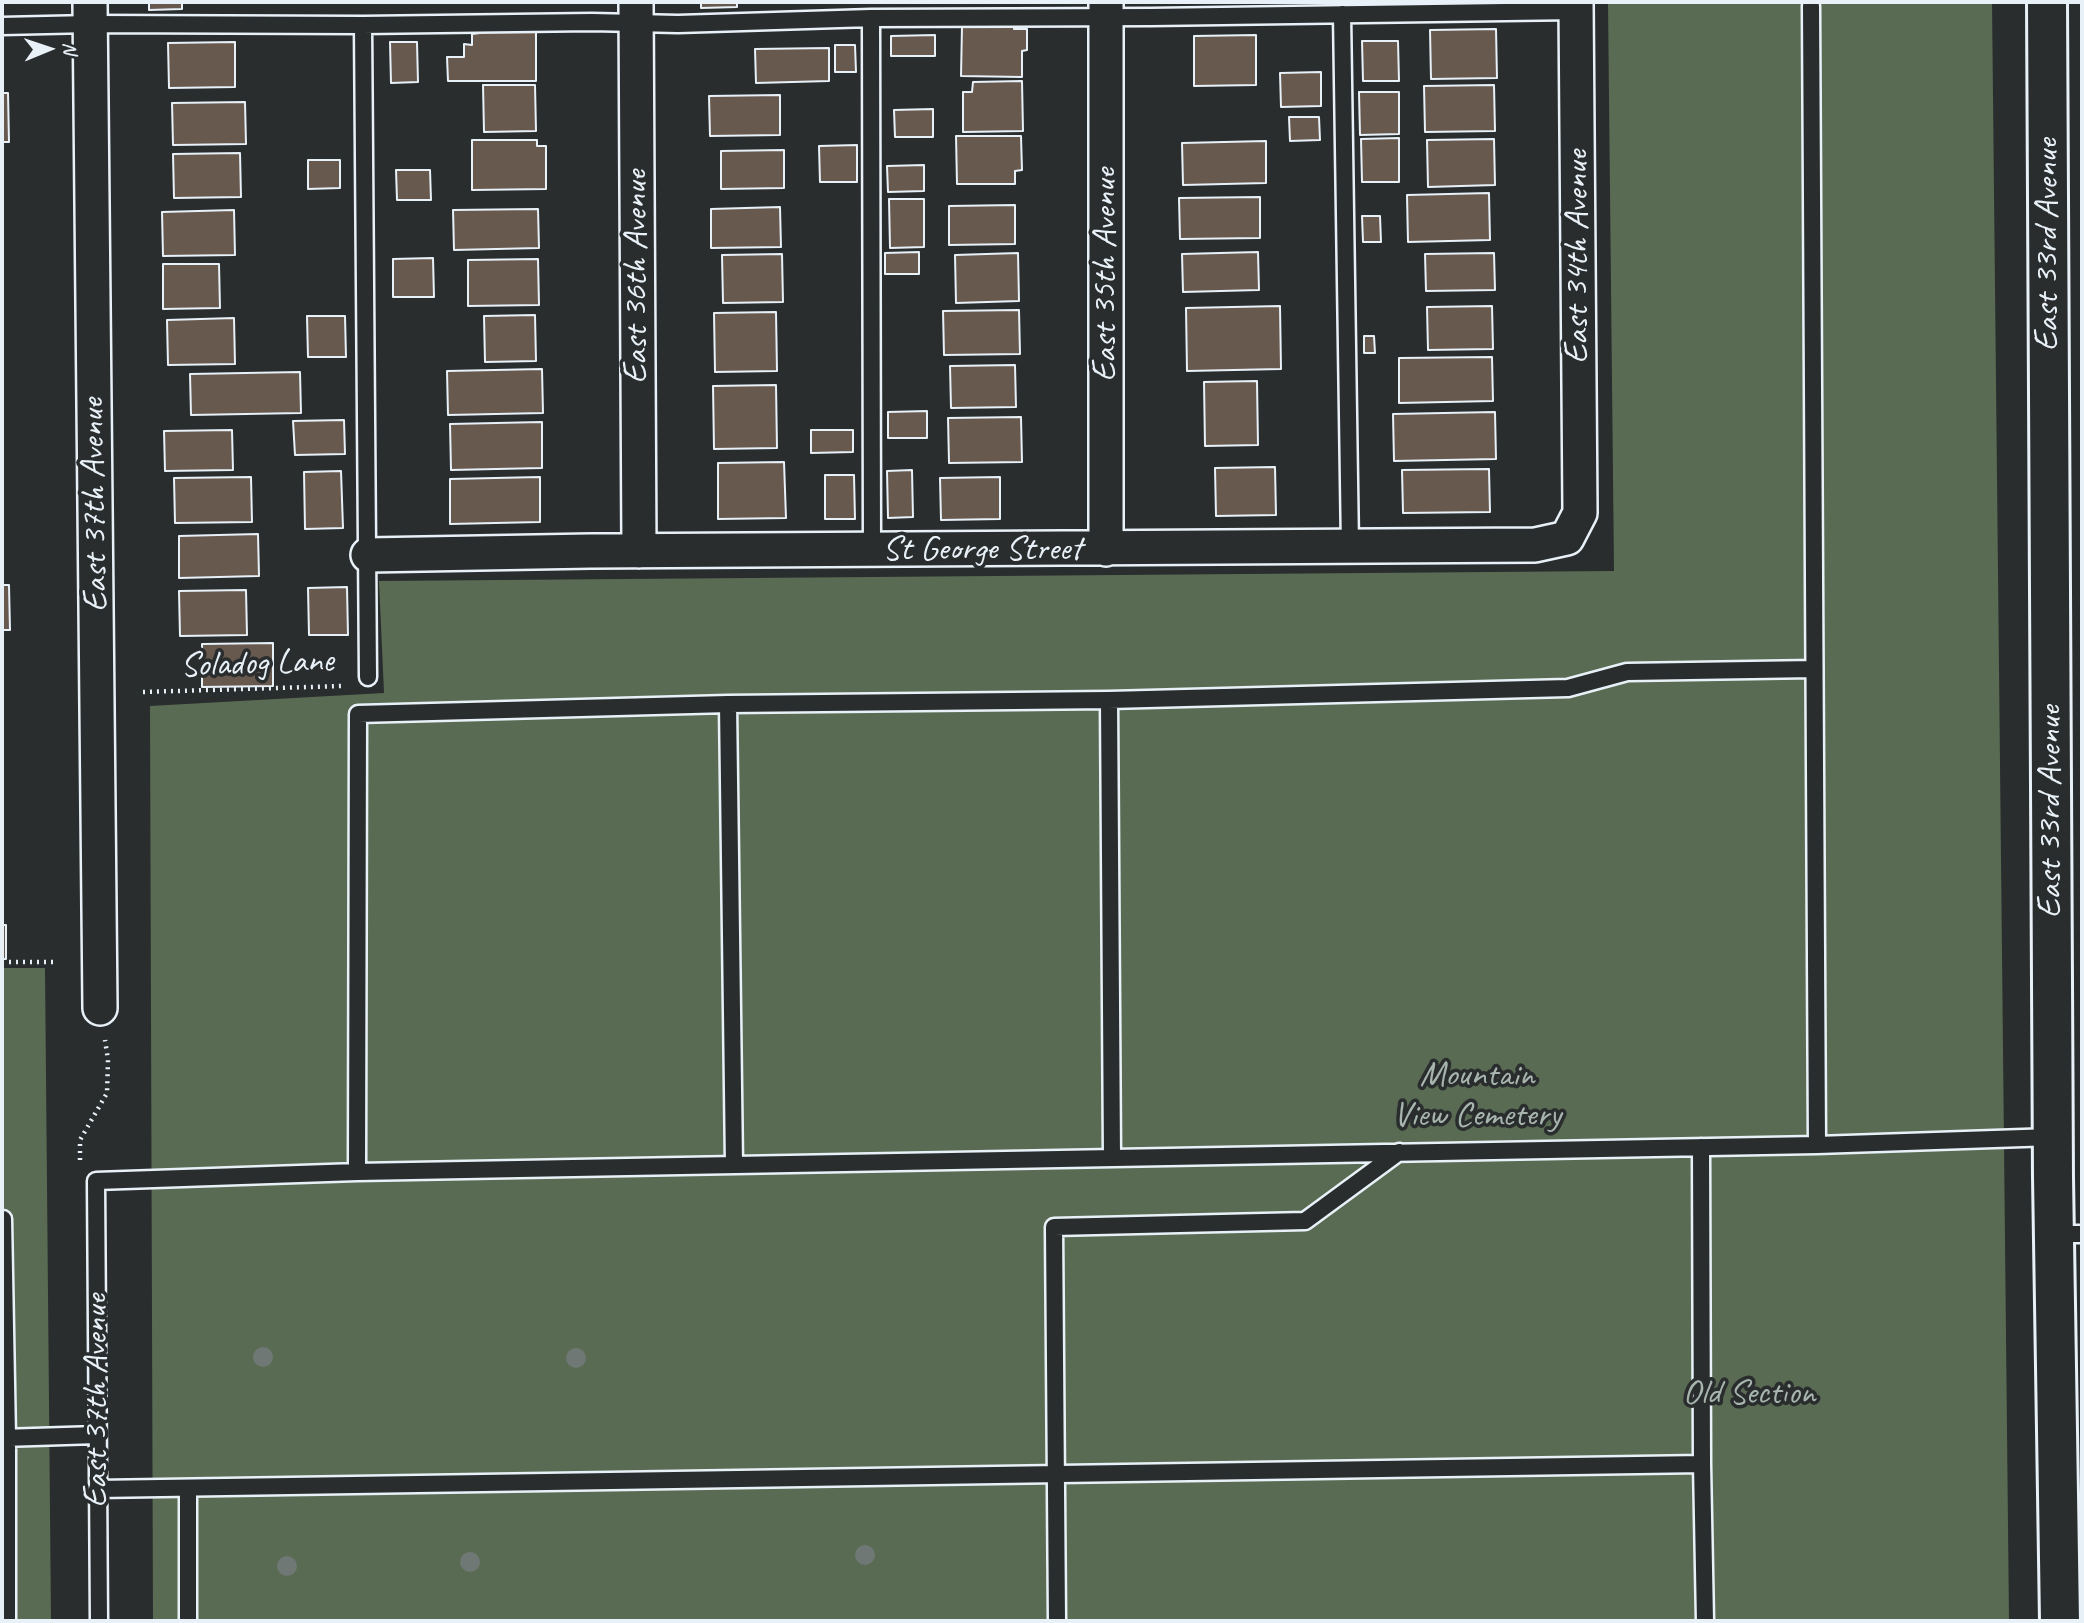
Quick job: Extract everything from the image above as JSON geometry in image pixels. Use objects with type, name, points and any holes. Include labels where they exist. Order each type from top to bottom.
[{"type":"street","name":"East 33rd Avenue","points":[[2047,2],[2053,1137],[2068,1234],[2060,1621]]},
{"type":"street","name":"East 34th Avenue","points":[[1576,6],[1580,513]]},
{"type":"street","name":"East 35th Avenue","points":[[1106,9],[1106,549]]},
{"type":"street","name":"East 36th Avenue","points":[[636,12],[639,551]]},
{"type":"street","name":"East 37th Avenue","points":[[90,13],[100,1008]]},
{"type":"street","name":"St George Street","points":[[368,555],[1535,545],[1567,538],[1580,513]]},
{"type":"lane","points":[[2,26],[90,13],[363,25],[636,12],[678,24],[1106,9],[1342,14],[1576,6]]},
{"type":"lane","points":[[1811,6],[1816,1145]]},
{"type":"lane","points":[[1342,14],[1350,547]]},
{"type":"lane","points":[[871,18],[872,550]]},
{"type":"lane","points":[[363,25],[368,677]]},
{"type":"lane","points":[[357,1172],[358,714],[1568,688],[1627,672],[1814,669]]},
{"type":"lane","points":[[1109,699],[1112,1158]]},
{"type":"lane","points":[[728,704],[734,1165]]},
{"type":"lane","points":[[96,1181],[357,1172],[1816,1145],[2053,1137]]},
{"type":"lane","points":[[1701,1147],[1705,1621]]},
{"type":"lane","points":[[1057,1621],[1054,1227],[1305,1221],[1399,1153]]},
{"type":"lane","name":"East 37th Avenue","points":[[96,1181],[99,1621]]},
{"type":"lane","points":[[2,1219],[7,1621]]},
{"type":"lane","points":[[5,1438],[97,1435]]},
{"type":"lane","points":[[97,1489],[1702,1464]]},
{"type":"lane","points":[[188,1488],[188,1621]]},
{"type":"path","name":"Soladog Lane","points":[[143,692],[361,686],[368,677]]},
{"type":"path","points":[[2,962],[55,962]]},
{"type":"path","points":[[96,1181],[80,1171],[80,1140],[107,1093],[108,1060],[100,1008]]},
{"type":"green space","name":"Mountain View Cemetery","points":[[1608,2],[1992,2],[2009,1621],[153,1621],[150,706],[384,693],[379,581],[1614,571]]},
{"type":"green space","points":[[2,968],[45,968],[51,1621],[2,1621]]},
{"type":"building","points":[[149,2],[182,2],[182,9],[149,10]]},
{"type":"building","points":[[701,2],[737,2],[737,7],[701,8]]},
{"type":"building","points":[[962,26],[1014,26],[1014,29],[1027,29],[1027,50],[1022,51],[1022,77],[961,76]]},
{"type":"building","points":[[536,27],[536,81],[448,81],[447,57],[464,57],[464,44],[472,45],[472,34],[480,33],[480,28]]},
{"type":"building","points":[[1496,29],[1497,78],[1431,79],[1430,30]]},
{"type":"building","points":[[935,35],[935,56],[891,56],[891,36]]},
{"type":"building","points":[[1256,35],[1256,85],[1194,86],[1194,36]]},
{"type":"building","points":[[1362,41],[1398,41],[1399,81],[1363,81]]},
{"type":"building","points":[[235,42],[235,87],[169,88],[168,43]]},
{"type":"building","points":[[390,42],[417,42],[418,82],[391,83]]},
{"type":"building","points":[[835,45],[855,45],[856,72],[835,72]]},
{"type":"building","points":[[829,48],[829,81],[756,83],[755,49]]},
{"type":"building","points":[[1321,72],[1321,106],[1281,107],[1280,73]]},
{"type":"building","points":[[1022,81],[1023,131],[963,132],[963,92],[972,92],[973,82]]},
{"type":"building","points":[[483,85],[535,85],[536,131],[484,132]]},
{"type":"building","points":[[1494,85],[1495,131],[1425,132],[1424,86]]},
{"type":"building","points":[[1359,92],[1399,92],[1399,134],[1360,135]]},
{"type":"building","points":[[2,93],[8,93],[9,142],[2,142]]},
{"type":"building","points":[[780,95],[780,135],[710,136],[709,96]]},
{"type":"building","points":[[245,102],[246,144],[173,145],[172,103]]},
{"type":"building","points":[[933,109],[933,137],[895,137],[894,110]]},
{"type":"building","points":[[1289,117],[1319,117],[1320,140],[1290,141]]},
{"type":"building","points":[[956,136],[1021,136],[1022,170],[1015,171],[1015,184],[957,184]]},
{"type":"building","points":[[1399,138],[1399,182],[1362,182],[1361,139]]},
{"type":"building","points":[[1494,139],[1495,185],[1428,187],[1427,140]]},
{"type":"building","points":[[472,140],[537,140],[537,146],[546,146],[546,189],[472,190]]},
{"type":"building","points":[[1266,141],[1266,183],[1183,185],[1182,143]]},
{"type":"building","points":[[857,145],[857,182],[820,182],[819,146]]},
{"type":"building","points":[[784,150],[784,188],[721,189],[721,151]]},
{"type":"building","points":[[240,153],[241,197],[174,198],[173,154]]},
{"type":"building","points":[[308,160],[340,160],[340,188],[308,189]]},
{"type":"building","points":[[924,165],[924,191],[888,192],[887,166]]},
{"type":"building","points":[[396,170],[430,170],[431,200],[397,200]]},
{"type":"building","points":[[1489,193],[1490,240],[1408,242],[1407,195]]},
{"type":"building","points":[[1260,197],[1260,238],[1180,239],[1179,198]]},
{"type":"building","points":[[889,199],[924,199],[924,247],[890,248]]},
{"type":"building","points":[[1015,205],[1015,244],[949,245],[949,206]]},
{"type":"building","points":[[780,207],[781,247],[711,248],[711,209]]},
{"type":"building","points":[[538,209],[539,248],[454,250],[453,210]]},
{"type":"building","points":[[234,210],[235,255],[163,256],[162,212]]},
{"type":"building","points":[[1362,216],[1380,216],[1381,242],[1363,242]]},
{"type":"building","points":[[919,252],[919,274],[885,274],[885,253]]},
{"type":"building","points":[[1258,252],[1259,290],[1183,292],[1182,254]]},
{"type":"building","points":[[1018,253],[1019,301],[956,303],[955,255]]},
{"type":"building","points":[[1494,253],[1495,290],[1426,291],[1425,254]]},
{"type":"building","points":[[782,254],[783,302],[723,303],[722,255]]},
{"type":"building","points":[[433,258],[434,297],[393,297],[393,259]]},
{"type":"building","points":[[538,259],[539,305],[468,306],[468,260]]},
{"type":"building","points":[[163,264],[219,264],[220,308],[163,309]]},
{"type":"building","points":[[1280,306],[1281,369],[1187,371],[1186,308]]},
{"type":"building","points":[[1492,306],[1493,349],[1428,350],[1427,307]]},
{"type":"building","points":[[1019,310],[1020,354],[944,355],[943,311]]},
{"type":"building","points":[[776,312],[777,371],[715,372],[714,313]]},
{"type":"building","points":[[535,315],[536,361],[485,362],[484,316]]},
{"type":"building","points":[[307,316],[345,316],[346,357],[308,357]]},
{"type":"building","points":[[234,318],[235,364],[168,365],[167,320]]},
{"type":"building","points":[[1364,336],[1374,336],[1375,353],[1364,353]]},
{"type":"building","points":[[1492,357],[1493,401],[1399,403],[1399,358]]},
{"type":"building","points":[[1015,365],[1016,407],[951,408],[950,366]]},
{"type":"building","points":[[542,369],[543,413],[448,415],[447,371]]},
{"type":"building","points":[[300,372],[301,413],[191,415],[190,374]]},
{"type":"building","points":[[1257,381],[1258,445],[1205,446],[1204,382]]},
{"type":"building","points":[[776,385],[777,448],[714,449],[713,386]]},
{"type":"building","points":[[927,411],[927,438],[888,438],[888,412]]},
{"type":"building","points":[[1495,412],[1496,459],[1394,461],[1393,414]]},
{"type":"building","points":[[1021,417],[1022,462],[949,463],[948,418]]},
{"type":"building","points":[[344,420],[345,454],[295,455],[293,421]]},
{"type":"building","points":[[542,422],[542,468],[451,470],[450,424]]},
{"type":"building","points":[[232,430],[233,470],[165,471],[164,431]]},
{"type":"building","points":[[811,430],[853,430],[853,452],[811,453]]},
{"type":"building","points":[[784,462],[786,518],[718,519],[718,463]]},
{"type":"building","points":[[1275,467],[1276,515],[1216,516],[1215,468]]},
{"type":"building","points":[[1489,469],[1490,512],[1403,513],[1402,470]]},
{"type":"building","points":[[912,470],[913,517],[888,518],[887,471]]},
{"type":"building","points":[[341,471],[343,528],[305,529],[304,472]]},
{"type":"building","points":[[825,475],[854,475],[855,519],[825,519]]},
{"type":"building","points":[[251,477],[252,522],[175,523],[174,478]]},
{"type":"building","points":[[540,477],[540,522],[450,524],[450,479]]},
{"type":"building","points":[[1000,477],[1000,519],[941,520],[940,478]]},
{"type":"building","points":[[258,534],[259,576],[179,578],[179,536]]},
{"type":"building","points":[[2,585],[9,585],[10,630],[2,630]]},
{"type":"building","points":[[347,587],[348,635],[309,635],[308,588]]},
{"type":"building","points":[[246,590],[247,635],[180,636],[179,591]]},
{"type":"building","points":[[273,643],[273,686],[202,687],[202,644]]},
{"type":"building","points":[[2,925],[6,925],[6,959],[2,959]]},
{"type":"park label","name":"Old Section","points":[[1749,1394]]}]
